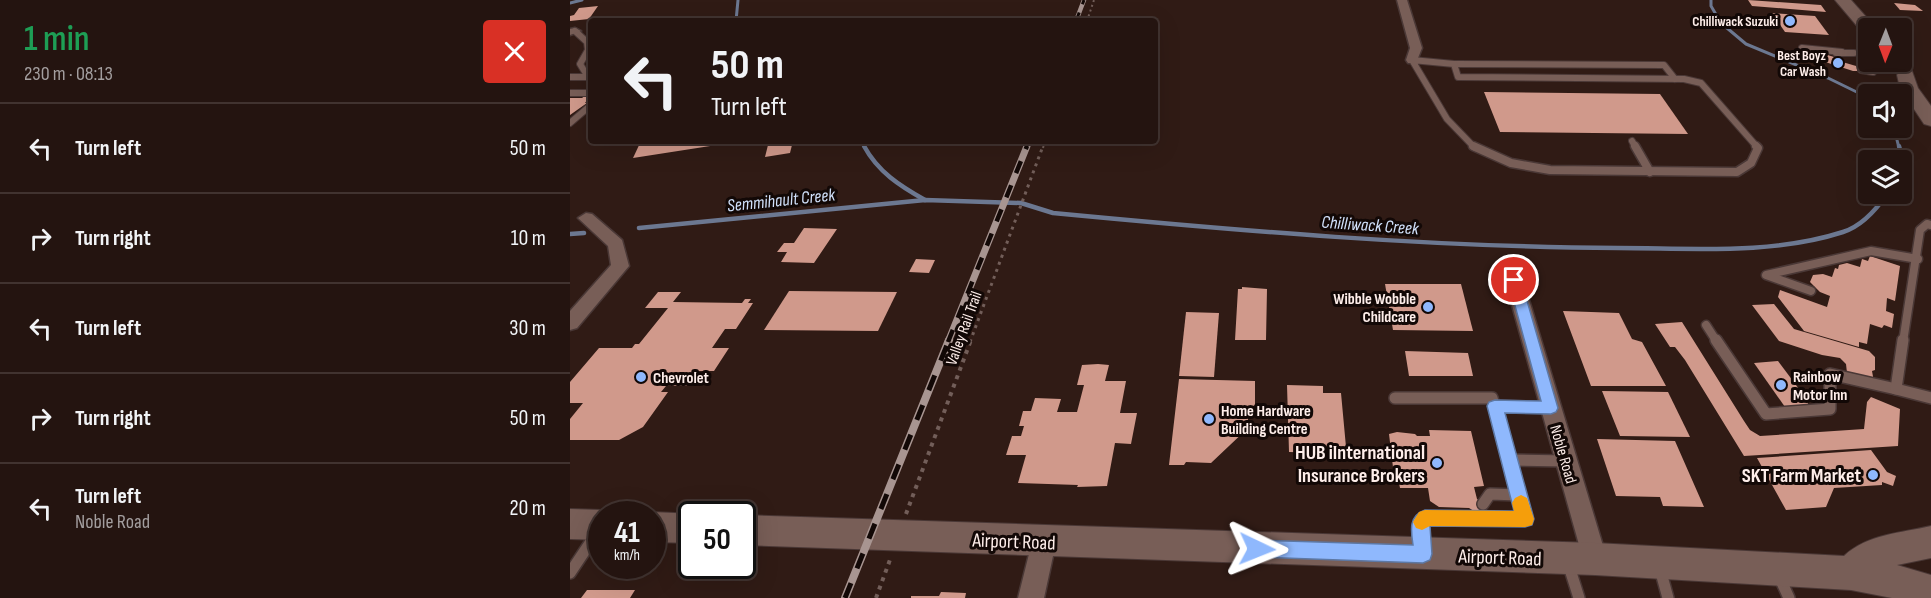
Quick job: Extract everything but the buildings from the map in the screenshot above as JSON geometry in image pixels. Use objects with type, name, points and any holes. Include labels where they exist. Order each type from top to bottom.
[{"type":"main road","points":[[1843,0],[1859,18]]},
{"type":"main road","points":[[1902,72],[1909,88],[1931,120]]},
{"type":"main road","points":[[1905,72],[1931,95]]},
{"type":"main road","points":[[570,524],[588,525]]},
{"type":"main road","name":"Airport Road","points":[[756,531],[1658,563],[1783,584],[1851,573],[1892,580],[1931,592]]},
{"type":"main road","points":[[1879,598],[1851,573],[1868,556],[1931,542]]},
{"type":"street","points":[[1402,0],[1416,48],[1412,60]]},
{"type":"street","points":[[570,323],[620,266],[616,243],[586,218]]},
{"type":"street","name":"Noble Road","points":[[1514,280],[1566,461],[1581,559]]},
{"type":"street","points":[[1031,598],[1044,542]]},
{"type":"lane","points":[[570,77],[588,77],[580,64],[588,50],[587,42],[573,32]]},
{"type":"lane","points":[[1814,56],[1801,50],[1814,48],[1828,52],[1854,53]]},
{"type":"lane","points":[[1412,60],[1453,128],[1475,147],[1533,167],[1571,171],[1737,172],[1751,164],[1758,148],[1701,83],[1675,79],[1458,77],[1454,64]]},
{"type":"lane","points":[[1412,60],[1454,64],[1664,65],[1675,79]]},
{"type":"lane","points":[[1554,64],[1561,78]]},
{"type":"lane","points":[[570,93],[588,93]]},
{"type":"lane","points":[[570,123],[588,108]]},
{"type":"lane","points":[[1632,141],[1650,172]]},
{"type":"lane","points":[[1896,389],[1920,230],[1928,224],[1931,225]]},
{"type":"lane","points":[[1811,291],[1766,275],[1871,251],[1917,259]]},
{"type":"lane","points":[[1706,325],[1766,414],[1830,409],[1830,374],[1931,398]]},
{"type":"lane","points":[[1395,398],[1492,398],[1525,519],[1477,512],[1425,518],[1419,526],[1423,554]]},
{"type":"lane","points":[[1495,406],[1551,408]]},
{"type":"lane","points":[[1510,460],[1566,461]]},
{"type":"lane","points":[[1477,512],[1490,494],[1519,495]]},
{"type":"lane","points":[[570,573],[588,547]]},
{"type":"lane","points":[[1579,598],[1581,559]]},
{"type":"lane","points":[[1658,563],[1668,598]]},
{"type":"path","points":[[1088,18],[1094,0]]},
{"type":"path","name":"Valley Rail Trail","points":[[903,522],[1044,144]]},
{"type":"path","points":[[876,598],[893,552]]},
{"type":"waterway","name":"Chilliwack Creek","points":[[570,3],[582,0]]},
{"type":"waterway","name":"Chilliwack Creek","points":[[736,18],[738,0]]},
{"type":"waterway","name":"Chilliwack Creek","points":[[1711,0],[1711,6],[1721,23],[1746,44],[1858,93]]},
{"type":"waterway","name":"Chilliwack Creek","points":[[1896,138],[1899,148]]},
{"type":"waterway","name":"Chilliwack Creek","points":[[863,144],[865,148]]},
{"type":"waterway","name":"Chilliwack Creek","points":[[864,146],[890,178],[925,200]]},
{"type":"waterway","name":"Chilliwack Creek","points":[[1899,146],[1900,150]]},
{"type":"waterway","name":"Semmihault Creek","points":[[639,228],[925,200]]},
{"type":"waterway","name":"Chilliwack Creek","points":[[925,200],[1021,203],[1053,213],[1265,232],[1406,241],[1547,247],[1703,249],[1760,247],[1816,239],[1856,226],[1880,204]]},
{"type":"waterway","name":"Semmihault Creek","points":[[570,234],[584,233]]},
{"type":"railway","points":[[1077,18],[1084,0]]},
{"type":"railway","points":[[1026,148],[1028,144]]},
{"type":"railway","points":[[948,342],[1027,146]]},
{"type":"railway","points":[[845,598],[949,340]]},
{"type":"slow traffic","points":[[1422,522],[1425,518],[1525,519],[1521,503]]},
{"type":"place","name":"Chilliwack Suzuki","points":[[1790,21]]},
{"type":"place","name":"Best Boyz Car Wash","points":[[1838,63]]},
{"type":"place","name":"Wibble Wobble Childcare","points":[[1428,307]]},
{"type":"place","name":"Chevrolet","points":[[641,377]]},
{"type":"place","name":"Rainbow Motor Inn","points":[[1781,385]]},
{"type":"place","name":"Home Hardware Building Centre","points":[[1209,419]]},
{"type":"place","name":"HUB iInternational Insurance Brokers","points":[[1437,463]]},
{"type":"place","name":"SKT Farm Market","points":[[1873,475]]},
{"type":"route","points":[[1257,549],[1423,554],[1419,526],[1425,518],[1525,519],[1495,406],[1551,408],[1514,280]]}]
